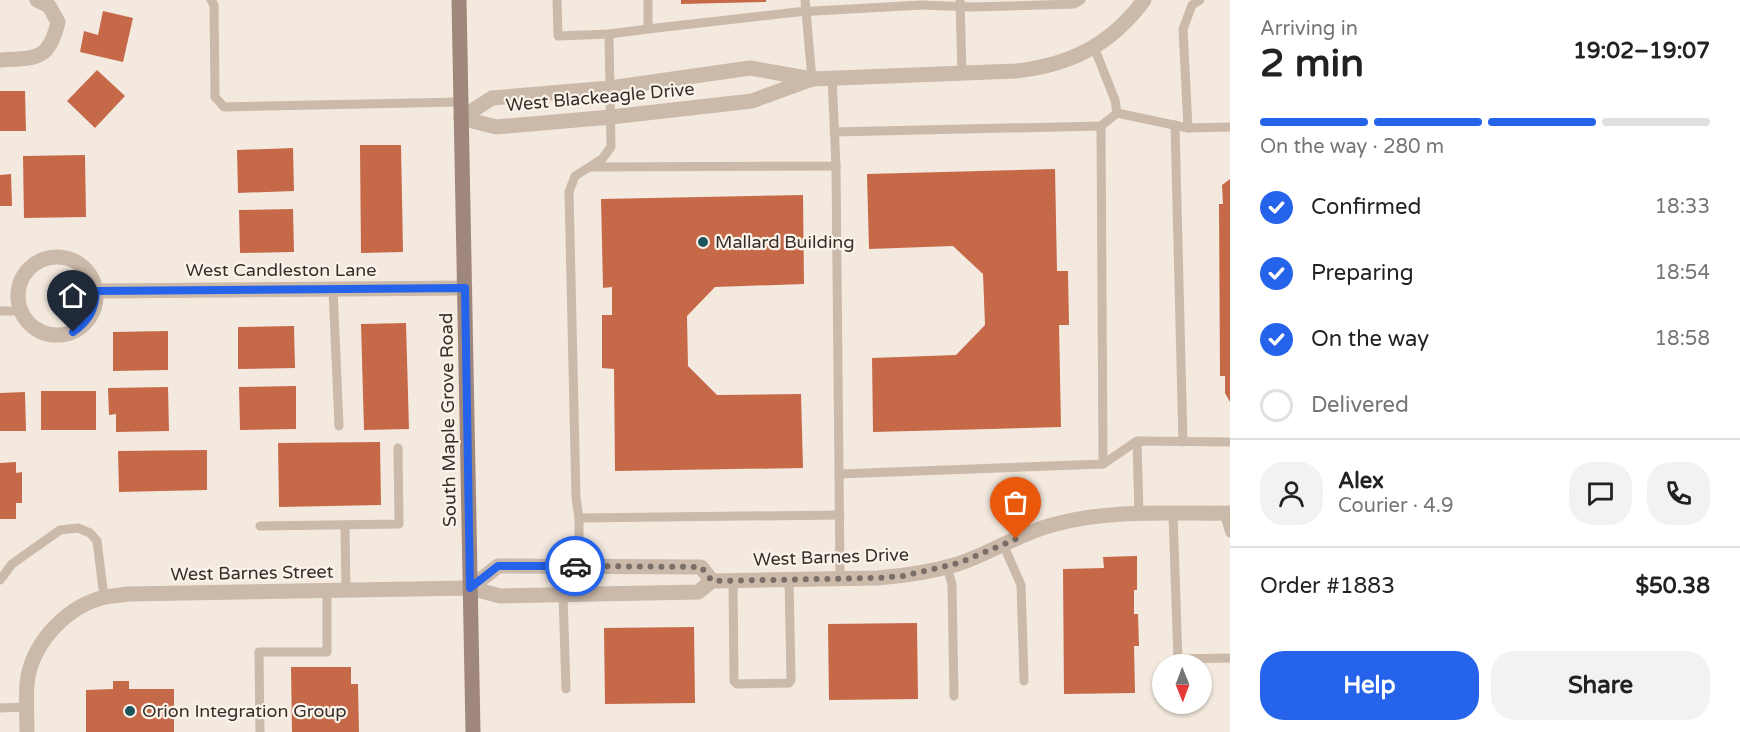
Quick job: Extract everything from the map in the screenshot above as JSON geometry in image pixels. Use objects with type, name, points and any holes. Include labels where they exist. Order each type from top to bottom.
[{"type":"main road","name":"South Maple Grove Road","points":[[459,0],[473,732]]},
{"type":"street","points":[[0,60],[29,58],[45,52],[54,39],[58,22],[49,6],[37,0]]},
{"type":"street","name":"West Blackeagle Drive","points":[[460,118],[496,127],[752,101],[812,79],[1041,68],[1068,60],[1095,47],[1114,33],[1144,0]]},
{"type":"street","name":"West Blackeagle Drive","points":[[460,118],[492,98],[610,88],[750,68],[812,79]]},
{"type":"street","points":[[60,256],[84,267],[92,279],[96,291],[95,304],[91,315],[73,332],[61,335],[48,334],[27,321],[21,311],[18,299],[19,285],[25,273],[34,263],[60,256]]},
{"type":"street","name":"West Candleston Lane","points":[[96,291],[465,288]]},
{"type":"street","name":"West Barnes Drive","points":[[470,588],[500,596],[698,592],[712,581],[903,576],[947,567],[1053,524],[1079,518],[1139,514],[1227,513]]},
{"type":"street","points":[[470,588],[498,566],[701,567],[712,581]]},
{"type":"street","name":"West Barnes Street","points":[[27,732],[28,676],[36,654],[48,634],[63,618],[104,597],[128,594],[470,588]]},
{"type":"lane","points":[[211,0],[214,5],[215,97],[224,107],[460,102]]},
{"type":"lane","points":[[557,0],[558,36],[609,34],[806,11],[960,3],[1074,4],[1081,0]]},
{"type":"lane","points":[[648,0],[648,29]]},
{"type":"lane","points":[[805,0],[812,79]]},
{"type":"lane","points":[[1188,128],[1184,29],[1192,5],[1200,0]]},
{"type":"lane","points":[[960,3],[962,73]]},
{"type":"lane","points":[[579,594],[579,518],[576,498],[569,192],[575,176],[602,159],[611,147],[609,34]]},
{"type":"lane","points":[[1095,47],[1115,100],[1117,114]]},
{"type":"lane","points":[[832,77],[836,166],[840,578]]},
{"type":"lane","points":[[834,132],[1101,126],[1117,114],[1188,128],[1230,127]]},
{"type":"lane","points":[[1175,125],[1183,442]]},
{"type":"lane","points":[[1101,126],[1103,464]]},
{"type":"lane","points":[[590,167],[836,166]]},
{"type":"lane","points":[[333,289],[339,426]]},
{"type":"lane","points":[[0,311],[21,311]]},
{"type":"lane","points":[[1137,441],[1139,514]]},
{"type":"lane","points":[[840,474],[1103,464],[1137,441],[1230,442]]},
{"type":"lane","points":[[260,526],[399,525],[398,448]]},
{"type":"lane","points":[[1227,513],[1230,533]]},
{"type":"lane","points":[[1173,514],[1178,659],[1230,658]]},
{"type":"lane","points":[[579,518],[840,515]]},
{"type":"lane","points":[[345,525],[346,591]]},
{"type":"lane","points":[[0,580],[12,564],[60,530],[78,528],[90,533],[97,541],[104,597]]},
{"type":"lane","points":[[1003,544],[1022,585],[1024,681]]},
{"type":"lane","points":[[947,567],[952,584],[954,696]]},
{"type":"lane","points":[[733,580],[734,681],[737,684],[789,683],[791,680],[789,579]]},
{"type":"lane","points":[[260,732],[259,652],[327,652],[327,591]]},
{"type":"lane","points":[[563,595],[566,689]]},
{"type":"lane","points":[[0,708],[26,707]]},
{"type":"building","points":[[681,0],[766,0],[766,2],[681,4]]},
{"type":"building","points":[[103,11],[133,18],[123,62],[80,52],[84,31],[98,35]]},
{"type":"building","points":[[97,70],[125,96],[95,128],[67,101]]},
{"type":"building","points":[[0,91],[25,91],[26,131],[0,131]]},
{"type":"building","points":[[360,145],[401,145],[403,252],[361,253]]},
{"type":"building","points":[[293,148],[294,191],[238,193],[237,150]]},
{"type":"building","points":[[85,155],[86,217],[24,218],[23,156]]},
{"type":"building","points":[[1055,169],[1057,271],[1068,271],[1069,325],[1059,325],[1061,427],[873,432],[872,358],[956,355],[985,325],[983,274],[953,246],[869,249],[867,174]]},
{"type":"building","points":[[11,174],[12,206],[0,206],[0,175]]},
{"type":"building","points":[[1230,179],[1230,402],[1225,393],[1225,376],[1220,376],[1219,204],[1223,204],[1222,185]]},
{"type":"building","points":[[803,195],[804,284],[715,287],[687,316],[688,366],[717,395],[801,394],[803,468],[615,471],[614,369],[602,368],[602,315],[612,315],[612,287],[603,288],[601,199]]},
{"type":"building","points":[[293,209],[294,252],[240,253],[239,210]]},
{"type":"building","points":[[406,323],[409,429],[364,430],[361,324]]},
{"type":"building","points":[[294,326],[295,368],[238,369],[238,327]]},
{"type":"building","points":[[168,331],[168,370],[113,371],[113,332]]},
{"type":"building","points":[[296,386],[296,429],[240,430],[239,387]]},
{"type":"building","points":[[168,387],[169,431],[116,432],[116,414],[109,415],[108,388]]},
{"type":"building","points":[[41,391],[96,391],[96,430],[41,430]]},
{"type":"building","points":[[25,392],[26,431],[0,431],[0,393]]},
{"type":"building","points":[[380,442],[381,505],[279,507],[278,443]]},
{"type":"building","points":[[207,450],[207,490],[119,492],[118,451]]},
{"type":"building","points":[[16,462],[16,473],[22,472],[22,503],[16,503],[16,519],[0,519],[0,463]]},
{"type":"building","points":[[1137,556],[1134,614],[1138,614],[1139,646],[1134,646],[1135,693],[1064,694],[1063,569],[1104,568],[1103,557]]},
{"type":"building","points":[[917,623],[918,699],[829,700],[828,624]]},
{"type":"building","points":[[694,627],[695,703],[605,704],[604,628]]},
{"type":"building","points":[[291,667],[351,667],[351,684],[358,684],[359,732],[292,732]]},
{"type":"building","name":"Orion Integration Group","points":[[113,681],[129,681],[129,689],[174,689],[174,732],[86,732],[86,690],[113,689]]},
{"type":"way so far","points":[[575,566],[701,567],[712,581],[877,578],[933,571],[959,563],[1016,539]]},
{"type":"place","name":"Mallard Building","points":[[703,242]]},
{"type":"place","name":"Orion Integration Group","points":[[130,711]]},
{"type":"route","points":[[73,332],[91,315],[96,291],[465,288],[470,588],[498,566],[575,566]]}]
